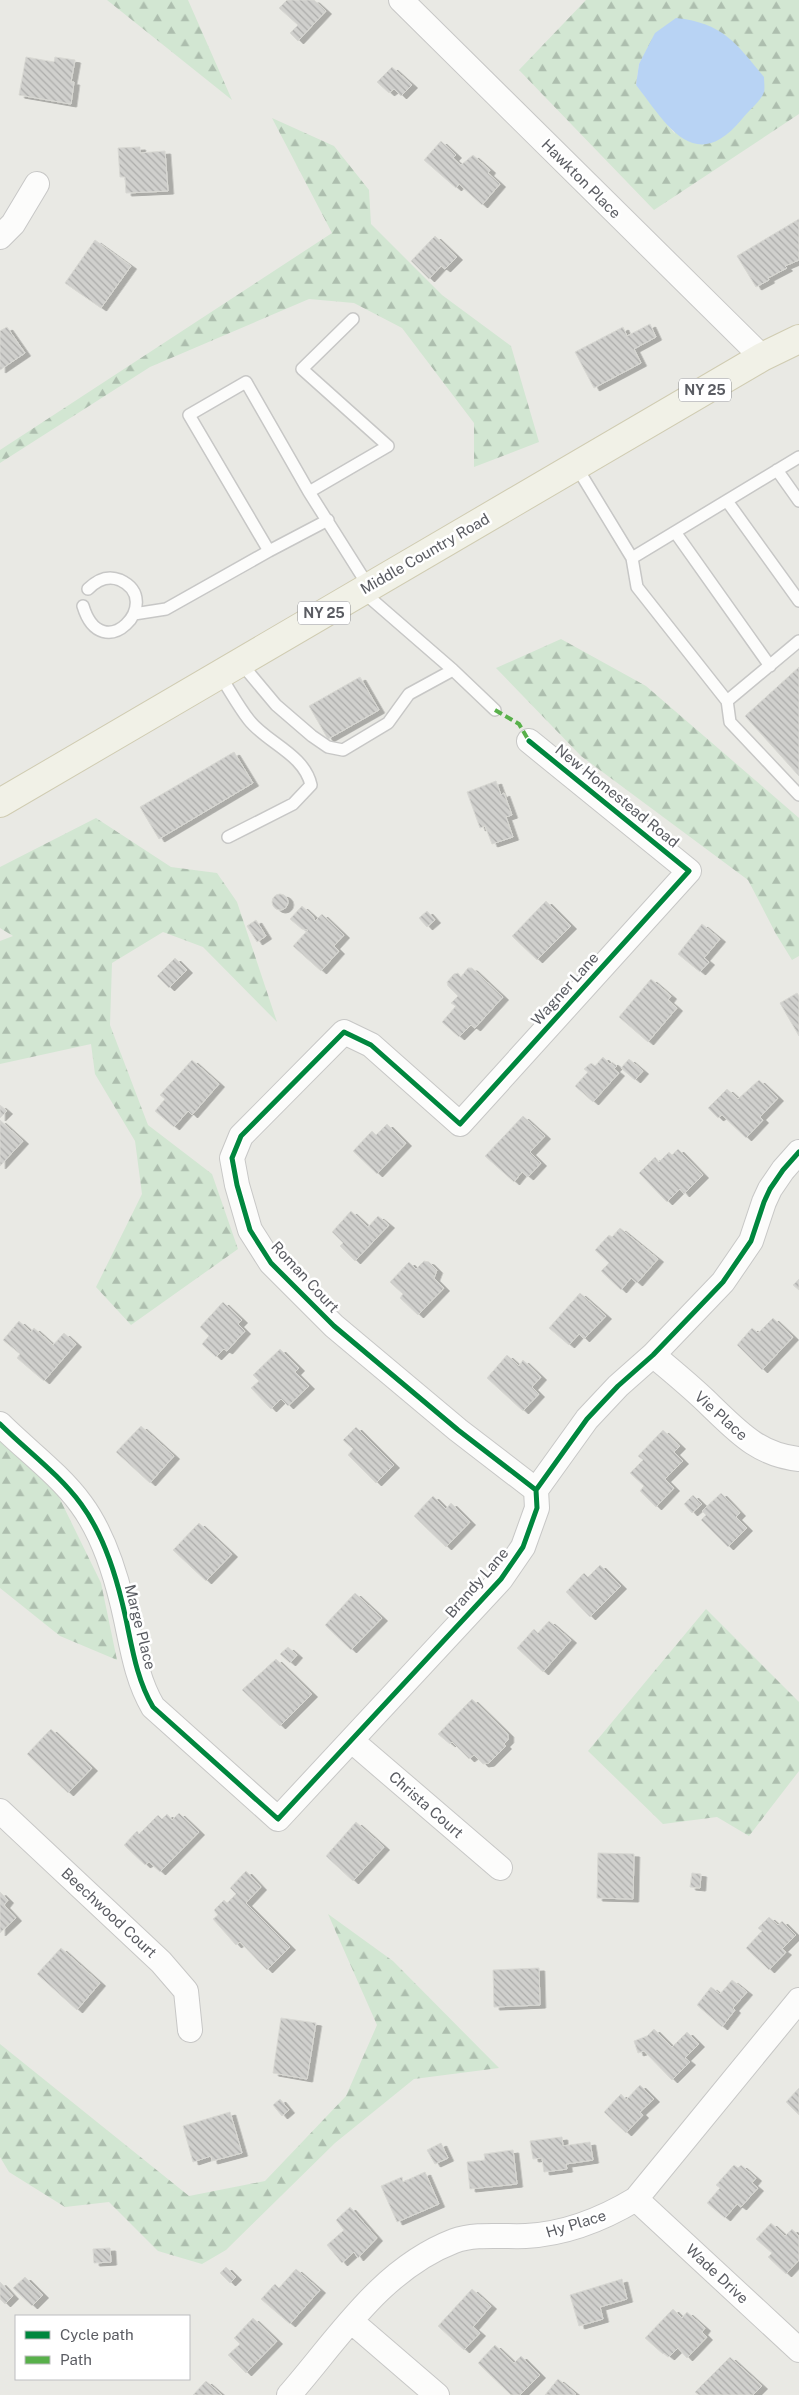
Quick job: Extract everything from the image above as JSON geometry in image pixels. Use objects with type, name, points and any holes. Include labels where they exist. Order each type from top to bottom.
[{"type":"main road","name":"Middle Country Road","points":[[0,803],[762,357],[799,339]]},
{"type":"street","name":"Hawkton Place","points":[[401,0],[762,357]]},
{"type":"street","points":[[0,237],[13,224],[37,184]]},
{"type":"street","name":"New Homestead Road","points":[[529,741],[689,871]]},
{"type":"street","name":"Wagner Lane","points":[[460,1124],[689,871]]},
{"type":"street","name":"Roman Court","points":[[460,1124],[371,1045],[344,1032],[242,1136],[232,1158],[237,1185],[250,1230],[271,1263],[334,1326],[458,1430],[536,1490]]},
{"type":"street","points":[[536,1490],[587,1419],[618,1386],[653,1355],[723,1282],[744,1254],[751,1241],[764,1202],[783,1170],[799,1152]]},
{"type":"street","name":"Vie Place","points":[[653,1355],[711,1406],[737,1432],[756,1446],[799,1459]]},
{"type":"street","name":"Marge Place","points":[[0,1424],[48,1468],[81,1504],[96,1530],[122,1602],[142,1685],[154,1707],[278,1820]]},
{"type":"street","name":"Brandy Lane","points":[[278,1820],[501,1579],[524,1547],[537,1508],[536,1490]]},
{"type":"street","name":"Christa Court","points":[[352,1741],[500,1868]]},
{"type":"street","name":"Beechwood Court","points":[[0,1812],[161,1962],[186,1991],[190,2030]]},
{"type":"street","name":"Hy Place","points":[[289,2395],[351,2321],[401,2271],[455,2241],[490,2236],[554,2234],[616,2212],[636,2199],[799,2000]]},
{"type":"street","name":"Wade Drive","points":[[636,2199],[799,2350]]},
{"type":"street","points":[[351,2321],[437,2395]]},
{"type":"lane","points":[[309,492],[388,446],[302,369],[353,319]]},
{"type":"lane","points":[[269,552],[189,415],[246,382],[309,492],[328,520],[366,589],[494,710]]},
{"type":"lane","points":[[632,558],[799,457]]},
{"type":"lane","points":[[576,466],[632,558],[637,588],[727,700],[730,722],[799,795]]},
{"type":"lane","points":[[777,470],[799,501]]},
{"type":"lane","points":[[727,501],[799,601]]},
{"type":"lane","points":[[134,614],[166,609],[328,520]]},
{"type":"lane","points":[[675,532],[770,666]]},
{"type":"lane","points":[[83,606],[87,618],[92,624],[107,632],[123,628],[130,623],[134,614],[135,597],[126,584],[109,578],[101,580],[88,589]]},
{"type":"lane","points":[[727,700],[799,641]]},
{"type":"lane","points":[[230,668],[312,736],[328,747],[344,750],[388,723],[409,694],[453,670]]},
{"type":"lane","points":[[228,837],[293,804],[311,785],[309,777],[302,766],[249,721],[230,668]]},
{"type":"green space","points":[[107,0],[188,0],[232,100]]},
{"type":"green space","points":[[586,0],[799,0],[799,114],[654,210],[519,70]],"holes":[[[648,49],[675,134],[636,85],[639,64]]]},
{"type":"green space","points":[[272,118],[334,146],[369,190],[371,224],[442,295],[511,346],[539,442],[474,467],[474,423],[402,328],[354,303],[309,299],[150,367],[0,463],[0,450],[332,233]]},
{"type":"green space","points":[[561,639],[646,686],[799,818],[799,956],[792,960],[748,880],[581,756],[496,668]]},
{"type":"green space","points":[[96,818],[171,867],[217,873],[237,902],[277,1022],[203,947],[163,932],[112,963],[110,1025],[148,1125],[212,1174],[238,1249],[131,1325],[96,1287],[142,1194],[135,1141],[95,1074],[91,1044],[0,1064],[0,941],[13,936],[0,928],[0,867]]},
{"type":"green space","points":[[0,1439],[55,1489],[101,1583],[117,1660],[60,1636],[0,1588]]},
{"type":"green space","points":[[706,1609],[799,1702],[799,1771],[749,1836],[717,1817],[663,1824],[588,1751]]},
{"type":"green space","points":[[328,1914],[393,1961],[499,2068],[414,2079],[335,2143],[226,2250],[202,2264],[158,2251],[109,2202],[65,2207],[9,2172],[0,2157],[0,2044],[189,2196],[265,2181],[346,2096],[377,2025]]},
{"type":"water","points":[[676,18],[706,25],[717,30],[745,54],[764,77],[764,92],[757,102],[725,136],[710,143],[696,144],[683,138],[659,115],[636,85],[639,64],[655,33]]},
{"type":"building","points":[[287,0],[314,0],[326,11],[298,41],[290,33],[298,25],[279,8]]},
{"type":"building","points":[[26,57],[54,62],[55,57],[75,60],[71,82],[74,82],[71,104],[19,95]]},
{"type":"building","points":[[392,67],[412,85],[401,96],[394,89],[389,93],[377,82]]},
{"type":"building","points":[[441,141],[456,155],[453,158],[461,165],[473,155],[490,170],[488,173],[500,184],[482,205],[459,184],[456,188],[424,160]]},
{"type":"building","points":[[140,147],[140,153],[165,151],[168,191],[126,193],[125,177],[120,177],[118,148]]},
{"type":"building","points":[[799,219],[799,260],[785,266],[787,268],[756,287],[737,256]]},
{"type":"building","points":[[435,236],[457,257],[445,269],[441,266],[429,279],[411,261]]},
{"type":"building","points":[[95,240],[131,266],[101,308],[65,283]]},
{"type":"building","points":[[650,324],[656,337],[634,349],[641,363],[594,388],[575,352],[623,327],[627,336]]},
{"type":"building","points":[[7,327],[25,353],[0,370],[0,331]]},
{"type":"building","points":[[799,667],[799,776],[745,716]]},
{"type":"building","points":[[360,677],[379,710],[328,739],[309,706]]},
{"type":"building","points":[[234,752],[253,783],[159,839],[140,807]]},
{"type":"building","points":[[496,781],[501,795],[504,793],[512,815],[506,817],[513,837],[492,844],[485,826],[480,828],[467,792]]},
{"type":"building","points":[[280,894],[288,902],[280,910],[272,902]]},
{"type":"building","points":[[546,901],[571,926],[537,960],[512,936]]},
{"type":"building","points":[[302,906],[313,916],[315,921],[322,914],[344,935],[334,946],[339,951],[321,971],[293,946],[308,930],[302,929],[290,919]]},
{"type":"building","points":[[427,911],[435,920],[427,927],[419,918]]},
{"type":"building","points":[[256,920],[266,936],[257,942],[247,926]]},
{"type":"building","points":[[702,924],[720,939],[704,958],[709,962],[700,972],[678,954]]},
{"type":"building","points":[[175,958],[187,970],[169,988],[157,976]]},
{"type":"building","points":[[468,968],[472,968],[503,997],[475,1028],[471,1025],[459,1037],[442,1022],[456,1006],[451,1003],[458,996],[448,986],[447,982],[454,974],[458,973],[461,977]]},
{"type":"building","points":[[651,979],[671,996],[668,1000],[677,1008],[648,1042],[619,1017]]},
{"type":"building","points":[[797,993],[799,996],[799,1036],[780,1003]]},
{"type":"building","points":[[603,1057],[610,1064],[612,1062],[617,1066],[614,1069],[619,1073],[593,1102],[575,1086],[588,1072],[584,1069],[591,1063],[595,1066]]},
{"type":"building","points":[[629,1059],[643,1071],[635,1080],[621,1068]]},
{"type":"building","points":[[192,1060],[219,1084],[192,1115],[188,1111],[174,1127],[155,1111],[165,1099],[160,1095]]},
{"type":"building","points":[[759,1080],[778,1098],[760,1117],[763,1120],[746,1138],[722,1115],[718,1118],[708,1108],[727,1089],[738,1099]]},
{"type":"building","points":[[0,1105],[7,1111],[0,1118]]},
{"type":"building","points":[[523,1116],[545,1136],[530,1152],[541,1163],[528,1177],[522,1172],[514,1182],[485,1156]]},
{"type":"building","points":[[0,1120],[23,1141],[0,1166]]},
{"type":"building","points":[[387,1124],[406,1143],[377,1174],[353,1151],[372,1131],[376,1135]]},
{"type":"building","points":[[678,1149],[703,1175],[684,1194],[680,1189],[667,1202],[639,1173],[655,1157],[659,1162],[669,1152],[672,1155]]},
{"type":"building","points":[[351,1211],[368,1227],[378,1216],[389,1225],[355,1261],[340,1246],[343,1243],[332,1232]]},
{"type":"building","points":[[620,1228],[658,1259],[637,1283],[631,1278],[621,1290],[601,1271],[609,1263],[595,1250],[609,1235],[612,1237]]},
{"type":"building","points":[[424,1261],[429,1262],[437,1270],[434,1278],[444,1288],[418,1315],[400,1298],[403,1294],[390,1282],[409,1262],[416,1269]]},
{"type":"building","points":[[799,1279],[799,1290],[793,1285]]},
{"type":"building","points":[[580,1293],[606,1316],[584,1339],[579,1334],[569,1345],[549,1328]]},
{"type":"building","points":[[223,1302],[242,1320],[238,1324],[245,1331],[227,1351],[224,1349],[216,1357],[202,1344],[209,1336],[200,1327]]},
{"type":"building","points":[[773,1318],[793,1337],[762,1370],[737,1345],[752,1328],[758,1333]]},
{"type":"building","points":[[19,1321],[31,1332],[34,1328],[53,1345],[64,1333],[76,1344],[44,1381],[17,1358],[20,1354],[3,1340]]},
{"type":"building","points":[[280,1349],[299,1368],[295,1372],[309,1386],[288,1406],[281,1399],[271,1409],[251,1388],[259,1381],[253,1375]]},
{"type":"building","points":[[507,1355],[519,1366],[523,1360],[541,1377],[532,1387],[539,1394],[523,1411],[487,1378]]},
{"type":"building","points":[[141,1426],[174,1456],[150,1483],[116,1452]]},
{"type":"building","points":[[356,1427],[394,1465],[376,1483],[348,1455],[353,1449],[343,1440]]},
{"type":"building","points":[[663,1430],[680,1446],[674,1452],[683,1461],[665,1479],[674,1488],[656,1507],[640,1491],[644,1486],[630,1473],[643,1460],[638,1456]]},
{"type":"building","points":[[721,1493],[740,1513],[736,1517],[747,1528],[728,1547],[701,1520],[706,1515],[702,1511]]},
{"type":"building","points":[[693,1495],[702,1504],[692,1513],[684,1504]]},
{"type":"building","points":[[433,1496],[446,1509],[451,1503],[470,1522],[446,1547],[414,1516]]},
{"type":"building","points":[[199,1523],[232,1554],[206,1581],[173,1550]]},
{"type":"building","points":[[600,1565],[621,1586],[590,1617],[566,1592],[584,1573],[588,1577]]},
{"type":"building","points":[[355,1593],[382,1618],[351,1650],[325,1625]]},
{"type":"building","points":[[549,1621],[571,1640],[543,1672],[517,1648],[534,1629],[538,1633]]},
{"type":"building","points":[[288,1647],[297,1655],[290,1663],[280,1654]]},
{"type":"building","points":[[276,1659],[312,1694],[280,1726],[242,1690]]},
{"type":"building","points":[[472,1699],[508,1734],[508,1740],[504,1744],[506,1746],[489,1763],[483,1764],[474,1755],[469,1759],[452,1742],[450,1744],[438,1734]]},
{"type":"building","points":[[51,1729],[92,1768],[68,1793],[27,1754]]},
{"type":"building","points":[[179,1813],[199,1832],[160,1872],[149,1862],[145,1865],[124,1845],[137,1831],[139,1834],[158,1815],[162,1819],[167,1814],[172,1820]]},
{"type":"building","points":[[356,1822],[384,1847],[353,1881],[326,1856]]},
{"type":"building","points":[[598,1853],[634,1854],[633,1899],[597,1898]]},
{"type":"building","points":[[246,1871],[261,1887],[246,1903],[290,1947],[267,1970],[240,1942],[236,1945],[213,1919],[218,1915],[214,1910],[224,1900],[227,1903],[236,1894],[230,1888]]},
{"type":"building","points":[[692,1873],[701,1874],[700,1888],[690,1887]]},
{"type":"building","points":[[0,1892],[8,1900],[4,1905],[16,1918],[0,1933]]},
{"type":"building","points":[[769,1917],[778,1925],[782,1921],[796,1935],[782,1949],[786,1952],[769,1970],[746,1948],[762,1931],[758,1928]]},
{"type":"building","points":[[61,1948],[100,1983],[77,2010],[37,1974]]},
{"type":"building","points":[[539,1968],[540,2005],[494,2007],[493,1970]]},
{"type":"building","points":[[732,1980],[747,1992],[733,2008],[735,2010],[722,2027],[697,2005],[711,1987],[720,1994]]},
{"type":"building","points":[[281,2018],[316,2023],[307,2079],[273,2073]]},
{"type":"building","points":[[654,2029],[672,2047],[687,2032],[699,2044],[685,2058],[690,2062],[672,2080],[644,2051],[638,2053],[634,2041],[647,2036]]},
{"type":"building","points":[[640,2085],[654,2099],[640,2112],[643,2115],[626,2133],[604,2112],[621,2094],[626,2100]]},
{"type":"building","points":[[799,2088],[799,2115],[786,2102]]},
{"type":"building","points":[[280,2099],[289,2110],[282,2116],[273,2105]]},
{"type":"building","points":[[230,2112],[242,2153],[212,2161],[211,2156],[193,2162],[183,2126]]},
{"type":"building","points":[[562,2137],[563,2146],[590,2142],[593,2160],[566,2164],[567,2169],[544,2172],[542,2158],[533,2159],[530,2141]]},
{"type":"building","points":[[441,2143],[448,2158],[435,2164],[427,2150]]},
{"type":"building","points":[[513,2150],[517,2184],[470,2189],[467,2162],[485,2160],[484,2154]]},
{"type":"building","points":[[734,2165],[738,2168],[741,2165],[756,2178],[752,2183],[758,2188],[741,2207],[737,2204],[725,2218],[707,2203],[720,2188],[716,2185]]},
{"type":"building","points":[[425,2172],[439,2204],[397,2222],[381,2186],[402,2177],[403,2182]]},
{"type":"building","points":[[350,2207],[377,2238],[358,2258],[354,2252],[342,2263],[327,2245],[344,2230],[336,2220]]},
{"type":"building","points":[[771,2223],[785,2236],[792,2229],[799,2236],[799,2260],[786,2274],[768,2257],[772,2253],[756,2239]]},
{"type":"building","points":[[110,2248],[111,2262],[94,2263],[93,2249]]},
{"type":"building","points":[[226,2267],[236,2277],[230,2283],[220,2273]]},
{"type":"building","points":[[296,2269],[320,2290],[290,2324],[261,2299],[275,2284],[279,2288]]},
{"type":"building","points":[[25,2277],[43,2295],[32,2306],[13,2288]]},
{"type":"building","points":[[622,2279],[627,2299],[600,2307],[603,2319],[579,2326],[570,2295]]},
{"type":"building","points":[[0,2282],[13,2296],[5,2304],[0,2299]]},
{"type":"building","points":[[472,2289],[491,2306],[473,2327],[480,2333],[464,2350],[438,2326]]},
{"type":"building","points":[[673,2309],[682,2318],[687,2312],[705,2328],[702,2332],[707,2337],[687,2358],[678,2348],[669,2357],[645,2338]]},
{"type":"building","points":[[253,2318],[277,2341],[246,2373],[228,2355],[240,2344],[234,2338]]},
{"type":"building","points":[[495,2345],[514,2363],[521,2356],[540,2375],[520,2395],[511,2395],[478,2363]]},
{"type":"building","points":[[730,2357],[762,2386],[753,2395],[699,2395],[695,2392]]},
{"type":"building","points":[[558,2379],[576,2394],[545,2395]]},
{"type":"building","points":[[206,2381],[222,2395],[193,2395]]},
{"type":"marked path","points":[[495,710],[519,724],[529,741]]},
{"type":"cycle path","points":[[529,741],[689,871],[460,1124],[371,1045],[344,1032],[241,1136],[232,1158],[237,1185],[250,1230],[271,1263],[334,1326],[458,1430],[536,1490]]},
{"type":"cycle path","points":[[0,1424],[63,1482],[81,1504],[95,1526],[115,1577],[141,1682],[153,1707],[278,1819],[501,1579],[523,1547],[537,1508],[536,1490],[587,1419],[618,1386],[653,1355],[723,1282],[751,1241],[770,1189],[799,1152]]}]
